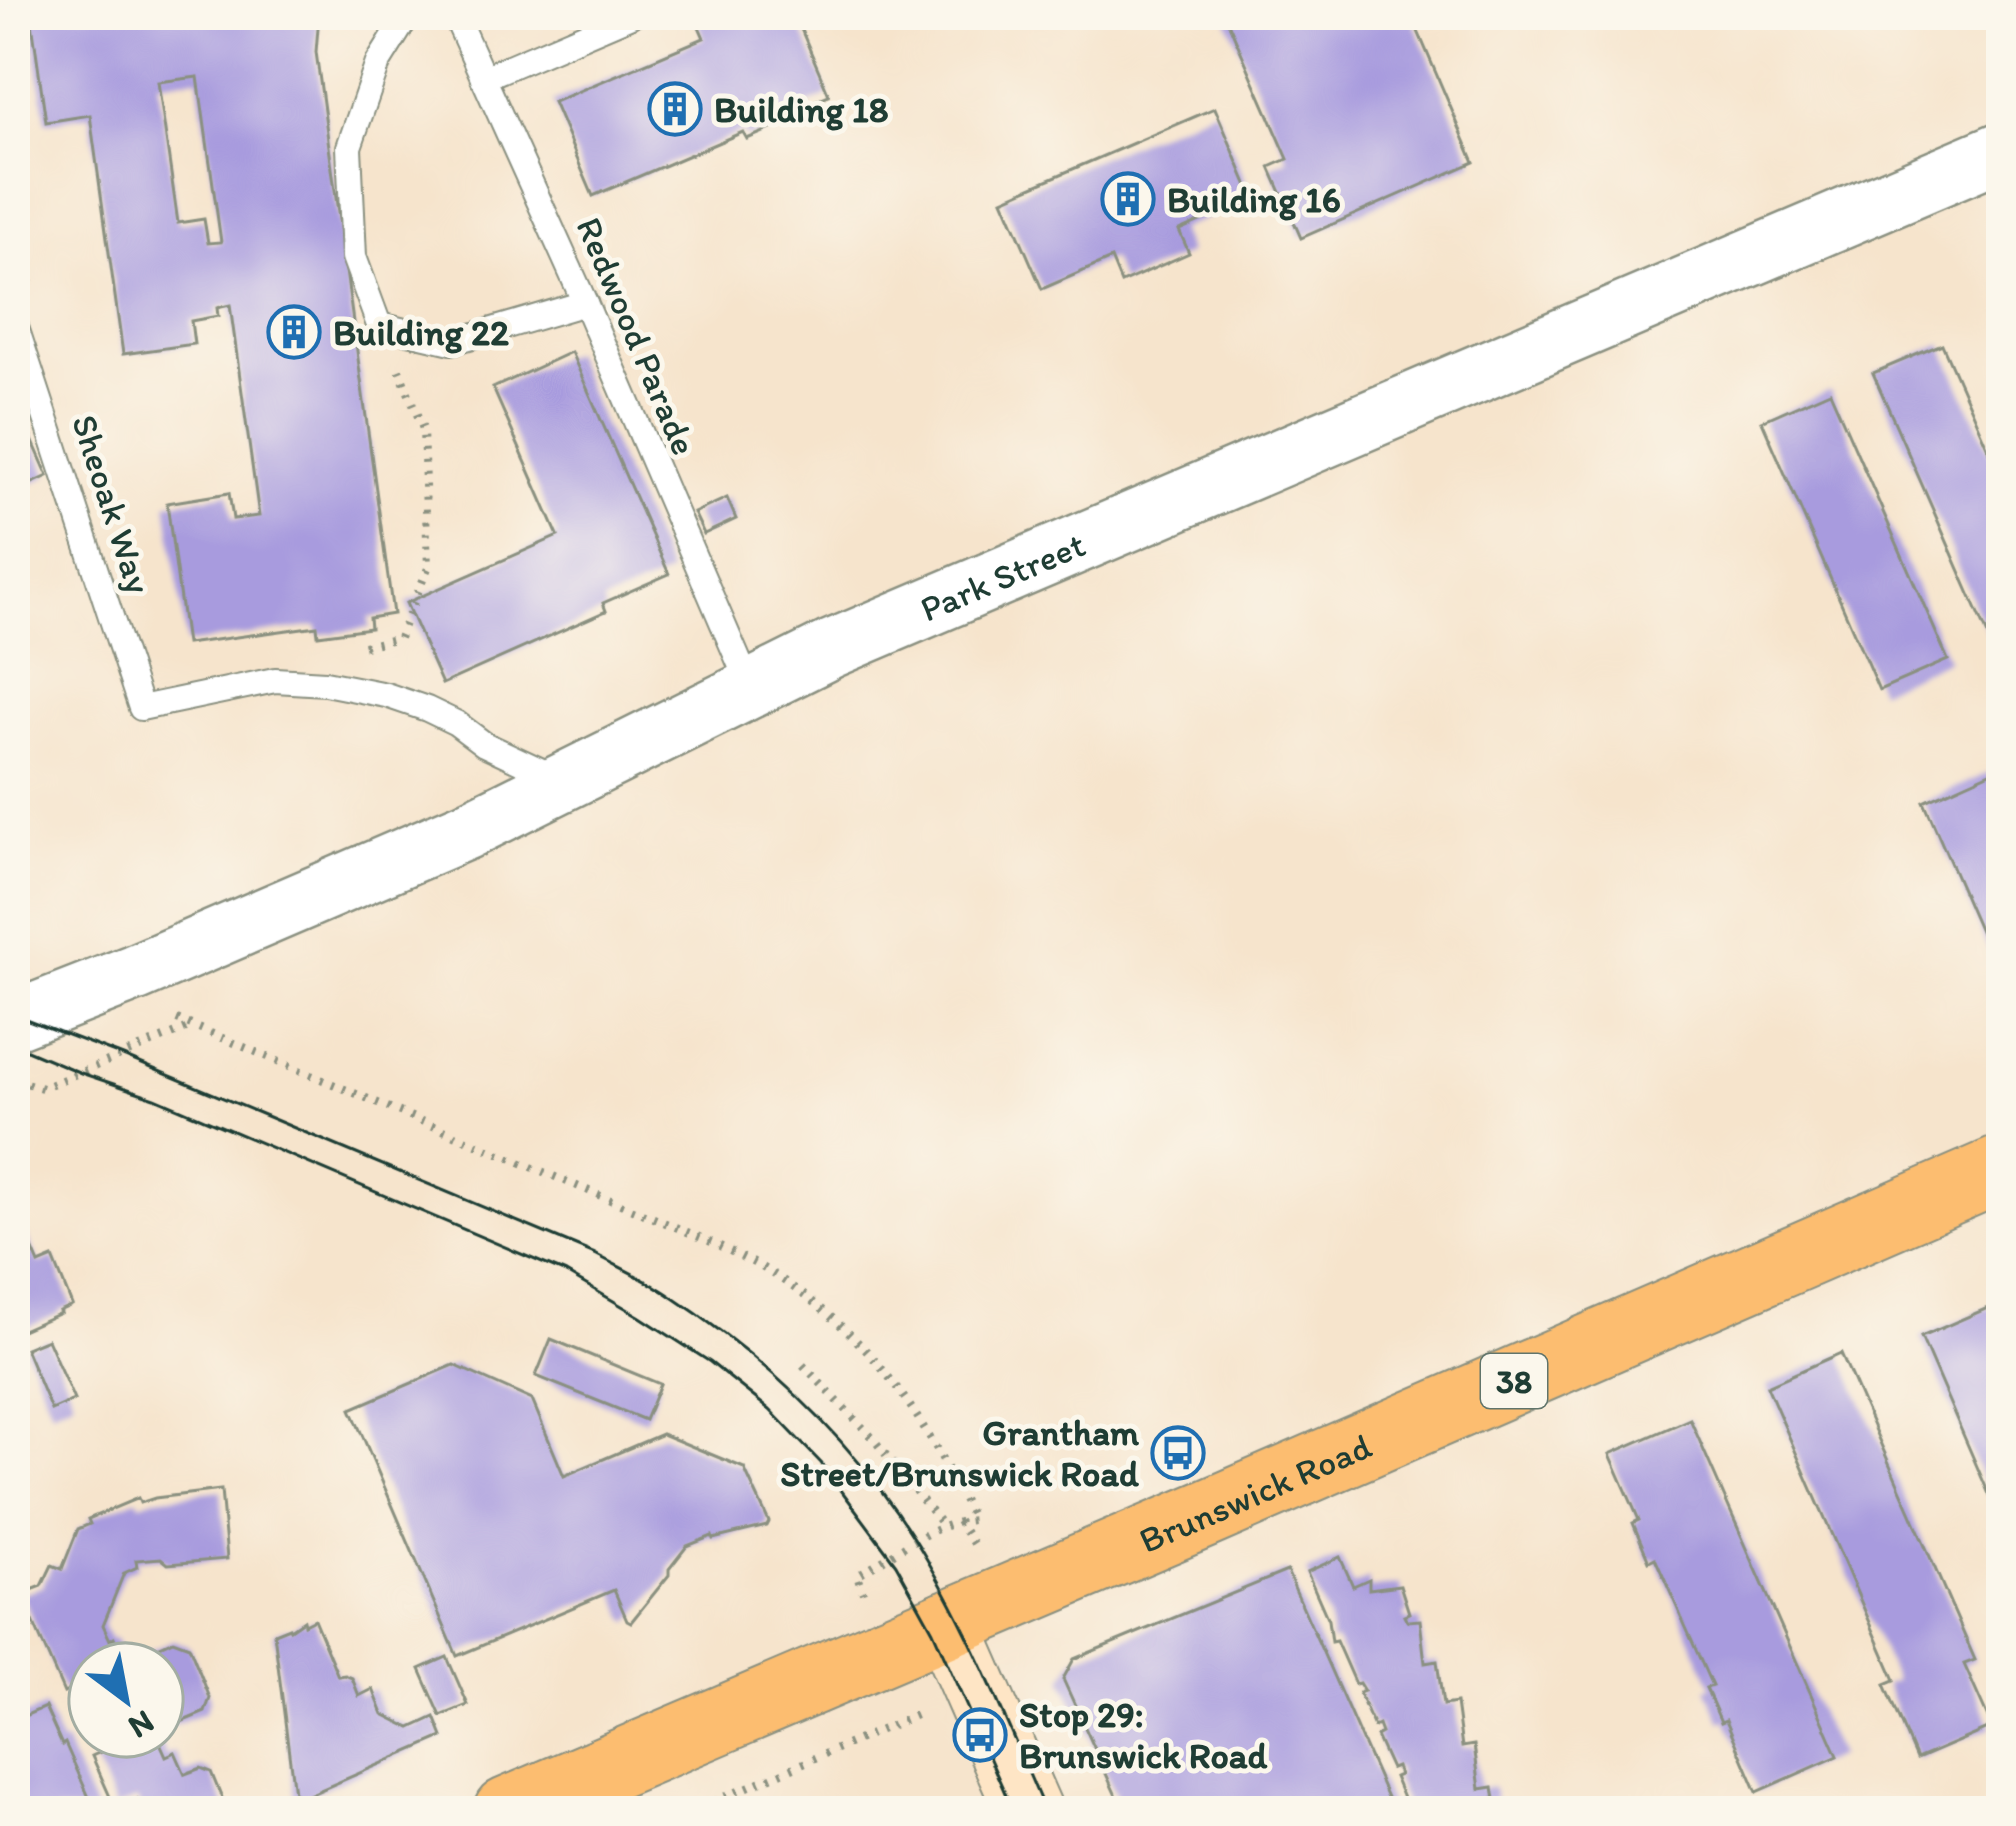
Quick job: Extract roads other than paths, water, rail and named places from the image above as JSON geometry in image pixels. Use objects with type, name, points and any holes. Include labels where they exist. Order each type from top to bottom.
[{"type":"main road","name":"Brunswick Road","points":[[507,1811],[2001,1168]]},
{"type":"main road","points":[[947,1624],[1029,1811]]},
{"type":"street","name":"Park Street","points":[[15,1020],[467,830],[831,649],[2001,151]]},
{"type":"lane","points":[[408,15],[378,63],[349,147],[354,256],[379,325],[452,342],[585,303]]},
{"type":"lane","name":"Redwood Parade","points":[[455,15],[751,687]]},
{"type":"lane","points":[[483,78],[631,15]]},
{"type":"lane","name":"Sheoak Way","points":[[15,324],[141,708],[274,680],[325,683],[428,709],[484,744],[564,782]]},
{"type":"tram line","points":[[15,1015],[595,1254],[668,1294],[738,1345],[834,1434],[914,1538],[968,1637],[1045,1811]]},
{"type":"tram line","points":[[15,1045],[155,1098],[566,1273],[710,1362],[770,1410],[821,1463],[896,1564],[933,1631],[1013,1811]]},
{"type":"place","name":"Building 18","points":[[675,109]]},
{"type":"place","name":"Building 16","points":[[1128,199]]},
{"type":"place","name":"Building 22","points":[[294,332]]},
{"type":"place","name":"Grantham Street/Brunswick Road","points":[[1178,1453]]},
{"type":"place","name":"Stop 29: Brunswick Road","points":[[980,1735]]}]
